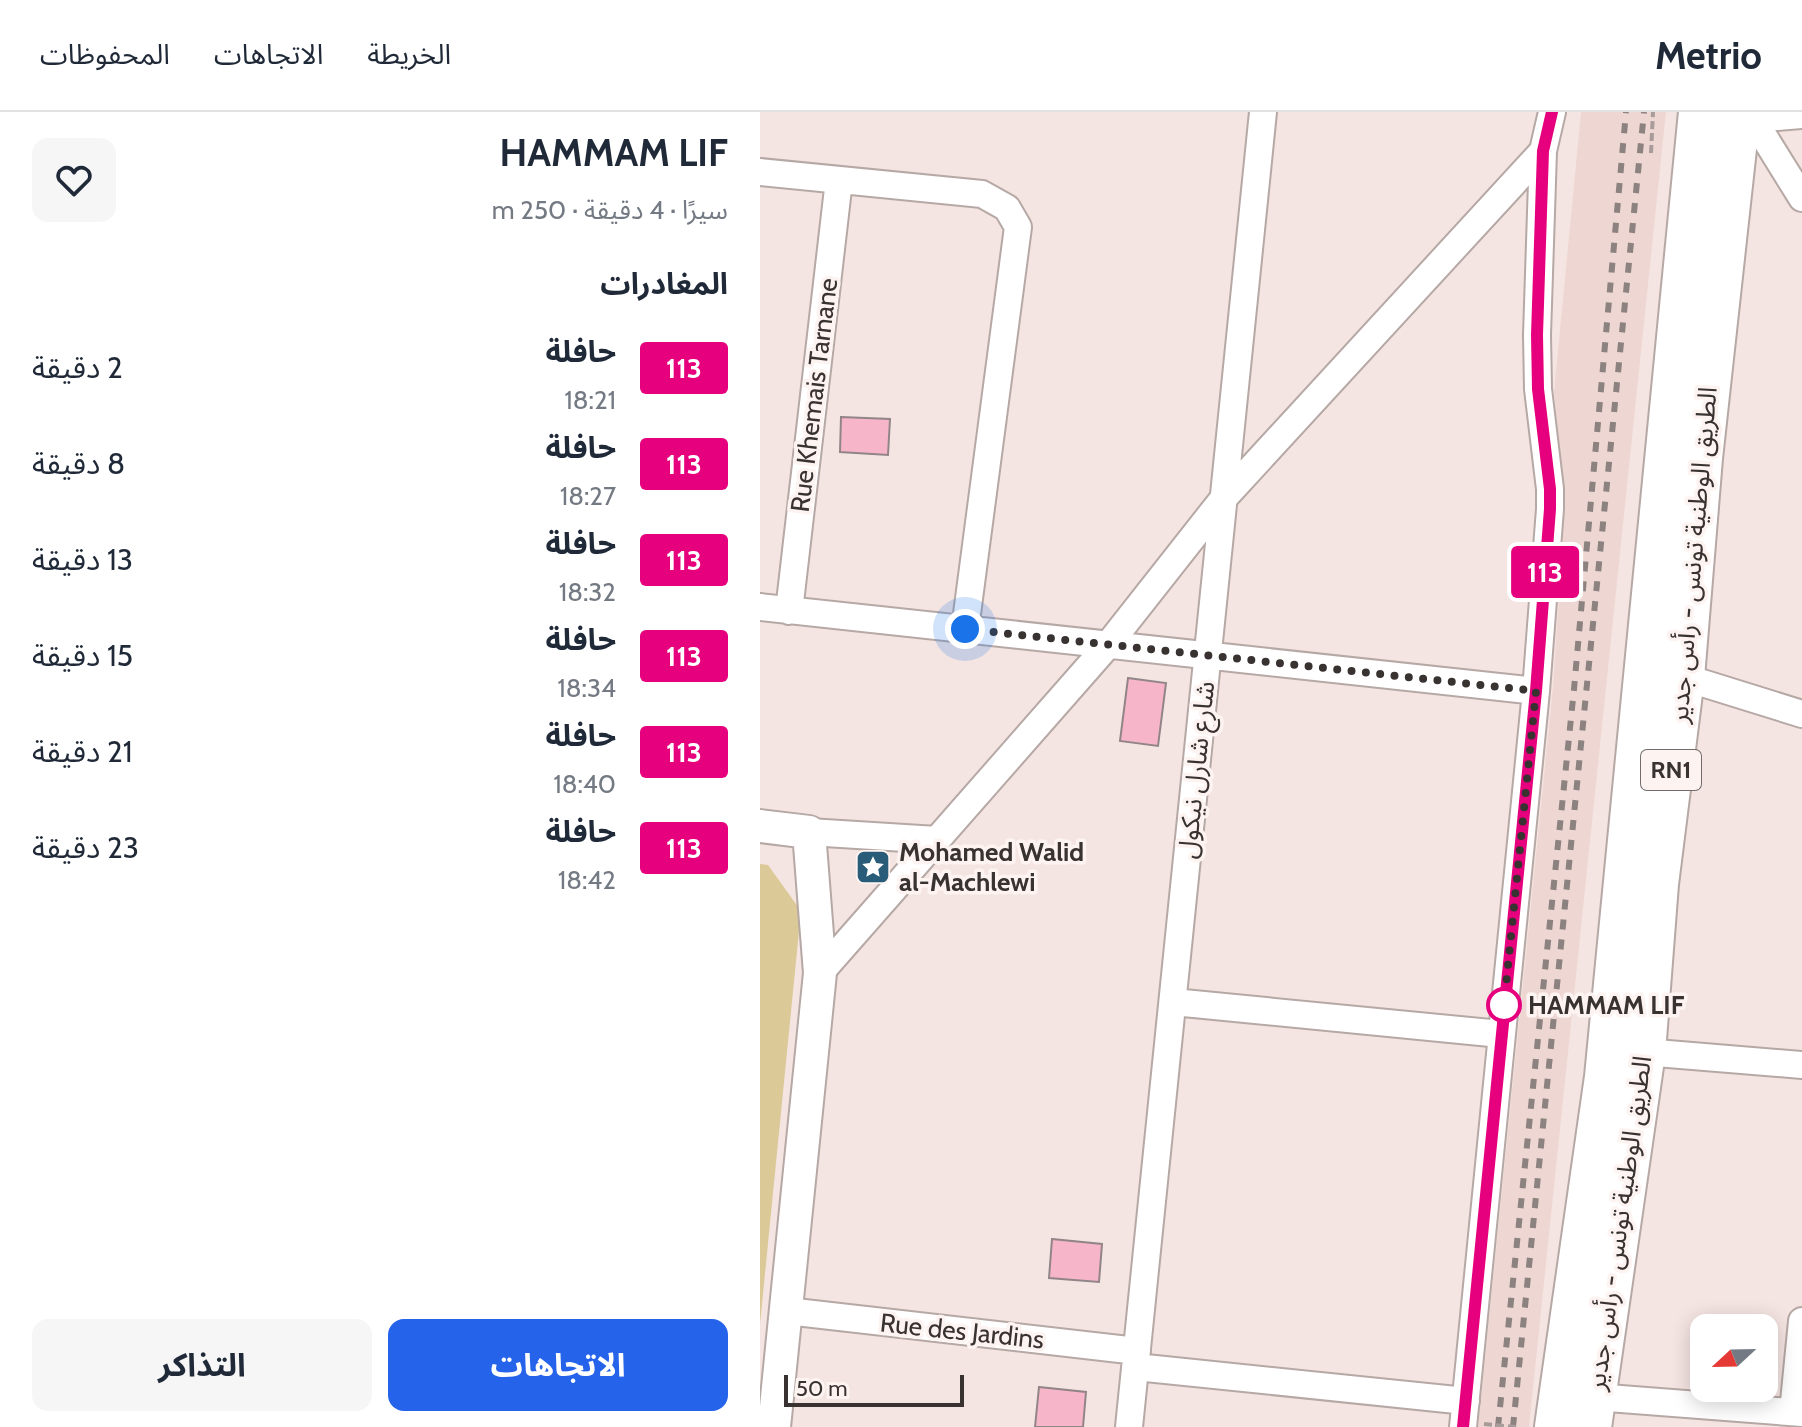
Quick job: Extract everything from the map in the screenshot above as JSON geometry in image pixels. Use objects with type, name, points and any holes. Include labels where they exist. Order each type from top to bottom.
[{"type":"highway","name":"الطريق الوطنية تونس - رأس جدير","points":[[1575,1411],[1644,1052],[1657,884],[1683,677],[1727,115]]},
{"type":"highway","name":"الطريق الوطنية تونس - رأس جدير","points":[[1575,1411],[1606,1077],[1727,115]]},
{"type":"street","name":"شارع شارل نيكول","points":[[1129,1427],[1263,112]]},
{"type":"street","points":[[1471,1417],[1501,1034],[1536,691],[1550,489],[1538,389],[1537,335],[1543,151],[1552,112]]},
{"type":"street","points":[[1727,115],[1802,115]]},
{"type":"street","points":[[1727,115],[1802,198]]},
{"type":"street","points":[[820,973],[1108,645],[1223,499],[1543,151]]},
{"type":"street","points":[[760,172],[982,194],[1007,208],[1018,227],[965,629]]},
{"type":"street","name":"Rue Khemais Tarnane","points":[[789,611],[839,180]]},
{"type":"street","points":[[760,607],[1536,691]]},
{"type":"street","points":[[1683,677],[1802,714]]},
{"type":"street","points":[[760,826],[937,840]]},
{"type":"street","points":[[774,1427],[820,973],[809,832]]},
{"type":"street","points":[[1173,1002],[1501,1034]]},
{"type":"street","points":[[1644,1052],[1802,1065]]},
{"type":"street","name":"Rue des Jardins","points":[[787,1311],[1136,1359],[1471,1417]]},
{"type":"street","points":[[1575,1411],[1798,1412],[1802,1321]]},
{"type":"path","points":[[1651,153],[1653,112]]},
{"type":"path","points":[[1471,1417],[1516,1427]]},
{"type":"shaded area","points":[[1581,112],[1666,112],[1529,1427],[1478,1427],[1553,687],[1565,504],[1554,392]]},
{"type":"shaded area","points":[[760,864],[768,865],[801,911],[760,1324]]},
{"type":"building","points":[[841,417],[890,419],[888,455],[840,452]]},
{"type":"building","points":[[1128,678],[1166,683],[1158,746],[1120,741]]},
{"type":"building","points":[[1052,1239],[1102,1244],[1099,1282],[1049,1278]]},
{"type":"building","points":[[1039,1387],[1086,1392],[1083,1427],[1035,1427]]},
{"type":"railway","points":[[1498,1427],[1574,689],[1626,112]]},
{"type":"railway","points":[[1513,1427],[1644,112]]},
{"type":"bus line","name":"113","points":[[1463,1427],[1536,691],[1550,509],[1538,389],[1537,335],[1543,151],[1552,112]]},
{"type":"place","name":"Mohamed Walid al-Machlewi","points":[[873,867]]},
{"type":"place","name":"HAMMAM LIF","points":[[1504,1005]]},
{"type":"route","points":[[965,629],[1536,691],[1504,1005]]}]
